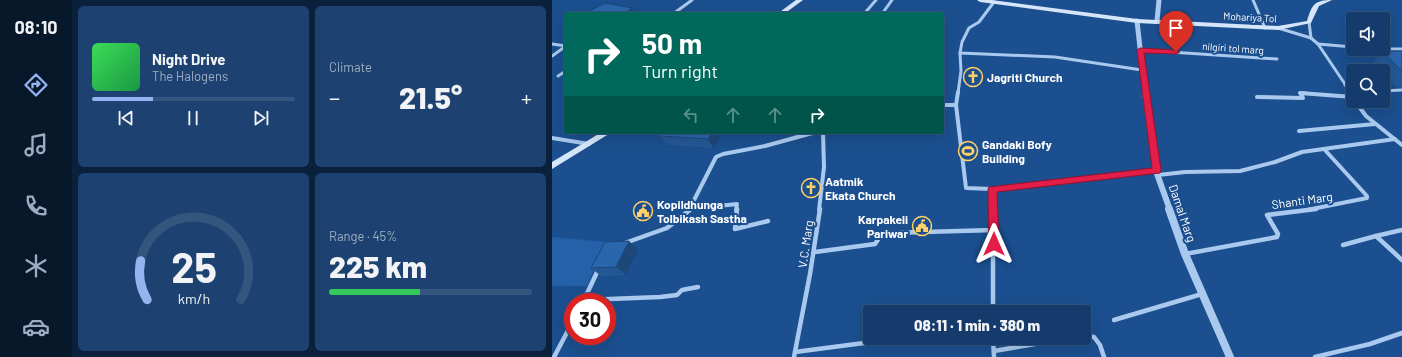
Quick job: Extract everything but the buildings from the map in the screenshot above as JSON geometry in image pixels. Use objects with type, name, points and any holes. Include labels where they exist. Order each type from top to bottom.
[{"type":"main road","points":[[783,12],[800,0]]},
{"type":"main road","name":"Mohariya Tol","points":[[980,0],[1137,21],[1265,28],[1278,28],[1309,22]]},
{"type":"main road","points":[[1309,22],[1315,6],[1323,0],[1329,0]]},
{"type":"main road","points":[[552,166],[605,134]]},
{"type":"street","points":[[676,12],[692,0]]},
{"type":"street","points":[[866,12],[876,0]]},
{"type":"street","points":[[883,12],[892,0]]},
{"type":"street","points":[[1157,21],[1159,0]]},
{"type":"street","points":[[1253,0],[1265,28]]},
{"type":"street","points":[[991,1],[979,22],[969,28],[962,42],[960,53],[961,71],[956,104],[966,188],[992,189],[1157,173],[1240,171],[1275,162],[1302,152],[1395,139]]},
{"type":"street","name":"Damal Marg","points":[[1137,21],[1142,70],[1157,173],[1186,254],[1230,357]]},
{"type":"street","points":[[1309,22],[1311,38]]},
{"type":"street","points":[[1278,28],[1311,38],[1318,44],[1345,85]]},
{"type":"street","points":[[552,44],[564,46]]},
{"type":"street","points":[[1318,44],[1346,46]]},
{"type":"street","points":[[552,56],[564,47]]},
{"type":"street","points":[[1390,49],[1402,49]]},
{"type":"street","name":"nilgiri tol marg","points":[[1140,50],[1277,59]]},
{"type":"street","points":[[960,53],[1055,56],[1142,70]]},
{"type":"street","points":[[558,76],[564,72]]},
{"type":"street","points":[[1390,91],[1402,90]]},
{"type":"street","points":[[1257,97],[1303,98],[1300,93],[1346,96]]},
{"type":"street","points":[[944,105],[956,104]]},
{"type":"street","points":[[1360,108],[1375,124],[1402,145]]},
{"type":"street","points":[[1299,131],[1375,124]]},
{"type":"street","points":[[618,245],[667,228],[691,209],[716,157],[723,154],[764,146],[809,134]]},
{"type":"street","name":"V.C. Marg","points":[[795,354],[815,252],[825,152],[823,134]]},
{"type":"street","points":[[552,138],[589,144]]},
{"type":"street","name":"Shanti Marg","points":[[1186,254],[1277,238],[1278,234],[1267,217],[1268,215],[1319,210],[1367,198],[1368,196],[1324,149]]},
{"type":"street","points":[[992,189],[994,230],[993,305]]},
{"type":"street","points":[[691,209],[737,204],[735,229],[768,221]]},
{"type":"street","points":[[815,252],[875,244],[881,235],[888,233],[994,230]]},
{"type":"street","points":[[1343,245],[1402,230]]},
{"type":"street","points":[[1376,236],[1402,260]]},
{"type":"street","points":[[587,293],[601,262]]},
{"type":"street","points":[[616,299],[660,297],[677,294],[682,290],[698,288]]},
{"type":"street","points":[[1114,320],[1202,294]]},
{"type":"street","points":[[1315,357],[1391,339],[1402,333]]},
{"type":"street","points":[[1091,337],[1094,337],[1100,345],[1104,357]]},
{"type":"street","points":[[554,357],[564,338]]},
{"type":"street","points":[[795,354],[863,344]]},
{"type":"street","points":[[994,354],[1037,345]]},
{"type":"shaded area","points":[[552,237],[606,242],[587,286],[552,286]]},
{"type":"place","name":"Jagriti Church","points":[[973,77]]},
{"type":"place","name":"Gandaki Bofy Building","points":[[968,151]]},
{"type":"place","name":"Aatmik Ekata Church","points":[[811,188]]},
{"type":"place","name":"Kopildhunga Tolbikash Sastha","points":[[643,211]]},
{"type":"place","name":"Karpakeli Pariwar","points":[[922,226]]},
{"type":"route","points":[[994,244],[992,189],[1156,170],[1140,50],[1176,52]]}]
